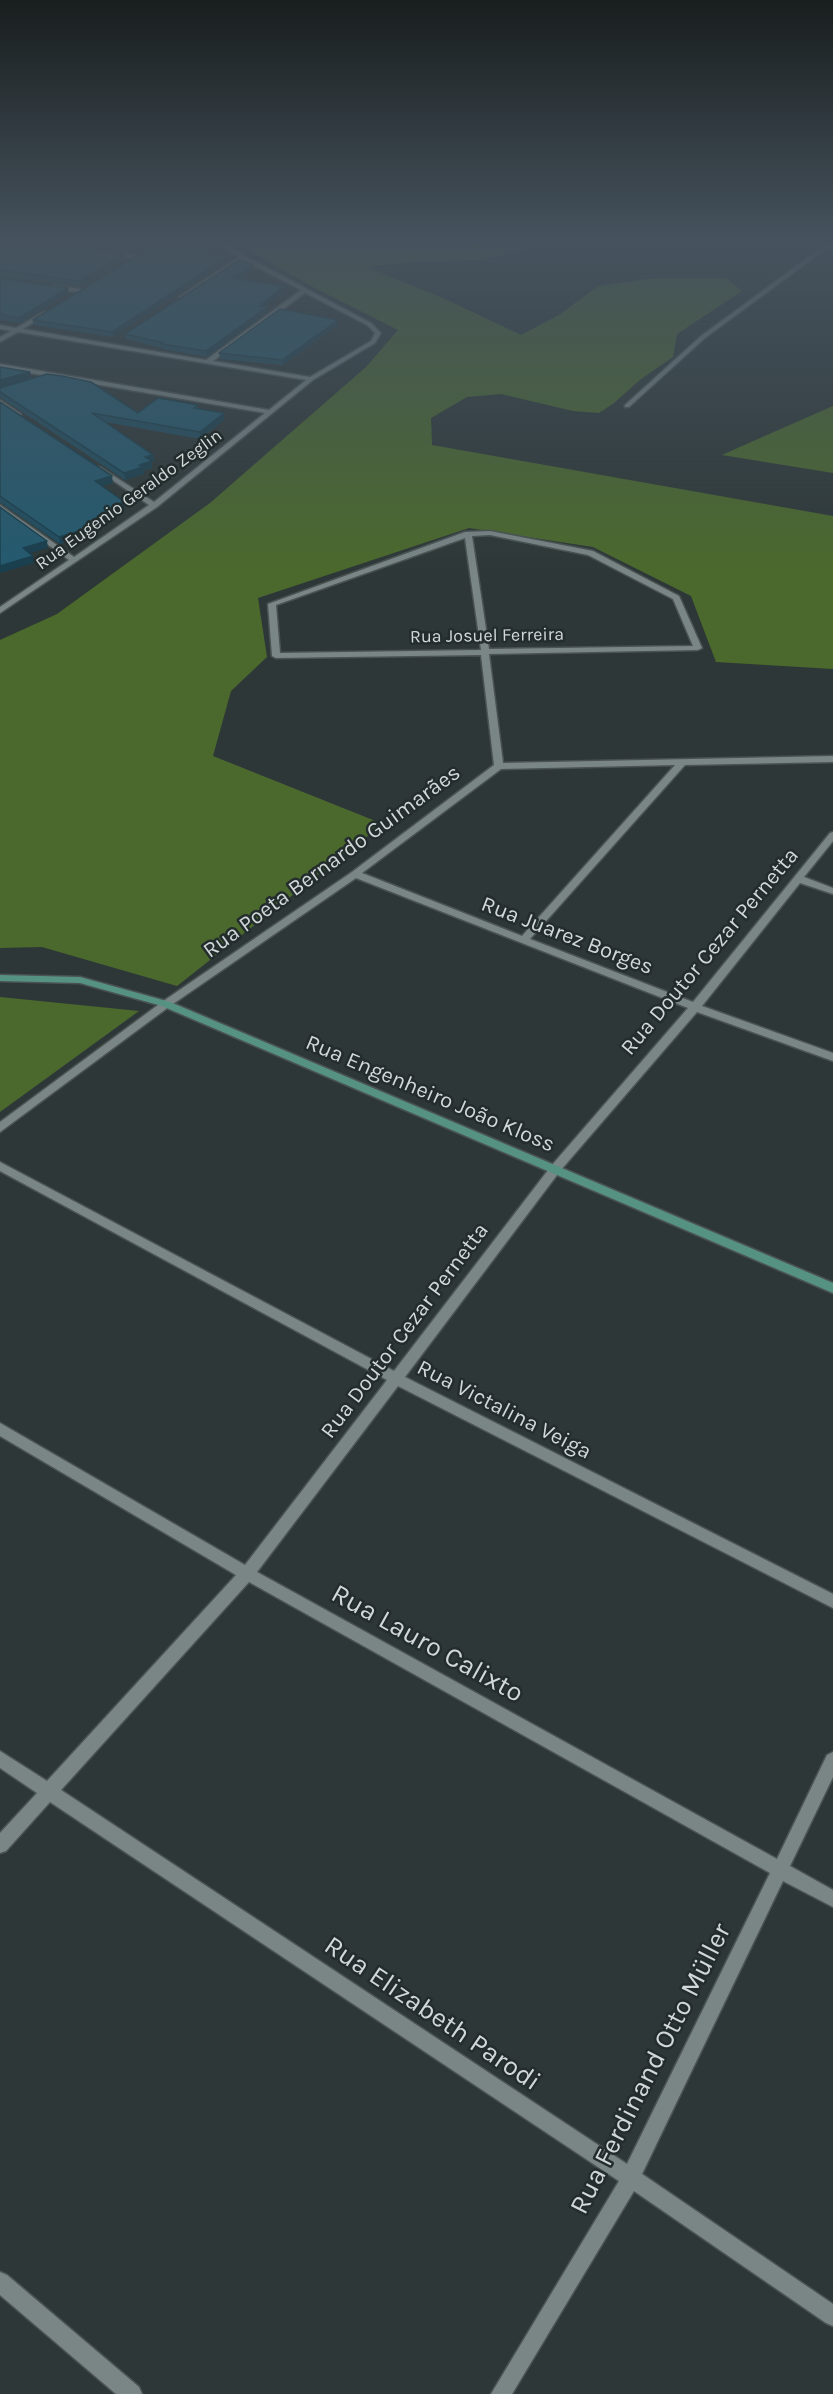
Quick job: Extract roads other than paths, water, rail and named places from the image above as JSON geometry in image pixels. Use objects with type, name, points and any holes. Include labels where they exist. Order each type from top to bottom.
[{"type":"street","points":[[142,351],[311,379]]},
{"type":"street","points":[[207,362],[222,351]]},
{"type":"street","name":"Rua Eugenio Geraldo Zeglin","points":[[0,611],[154,506],[311,379],[358,351]]},
{"type":"street","points":[[627,406],[688,351]]},
{"type":"street","points":[[0,366],[270,412]]},
{"type":"street","points":[[34,382],[57,375]]},
{"type":"street","points":[[0,402],[29,421]]},
{"type":"street","points":[[87,460],[154,506]]},
{"type":"street","points":[[0,507],[74,560]]},
{"type":"street","name":"Rua Josuel Ferreira","points":[[490,533],[590,553],[676,598],[698,648],[276,657],[272,604],[468,534],[490,533]]},
{"type":"street","points":[[468,534],[498,766],[682,764],[833,759]]},
{"type":"street","points":[[524,940],[682,764]]},
{"type":"street","name":"Rua Poeta Bernardo Guimarães","points":[[0,1128],[166,1004],[355,874],[498,766]]},
{"type":"street","name":"Rua Doutor Cezar Pernetta","points":[[0,1845],[247,1574],[556,1168],[695,1006],[833,835]]},
{"type":"street","name":"Rua Juarez Borges","points":[[355,874],[833,1057]]},
{"type":"street","points":[[799,879],[833,891]]},
{"type":"street","name":"Rua Engenheiro João Kloss","points":[[0,978],[80,980],[166,1004],[556,1168],[833,1288]]},
{"type":"street","name":"Rua Victalina Veiga","points":[[0,1166],[395,1378],[833,1601]]},
{"type":"street","name":"Rua Lauro Calixto","points":[[0,1429],[247,1574],[833,1899]]},
{"type":"street","name":"Rua Elizabeth Parodi","points":[[0,1759],[631,2178],[833,2316]]},
{"type":"street","name":"Rua Ferdinand Otto Müller","points":[[501,2394],[631,2178],[833,1760]]},
{"type":"street","points":[[0,2282],[132,2394]]}]
